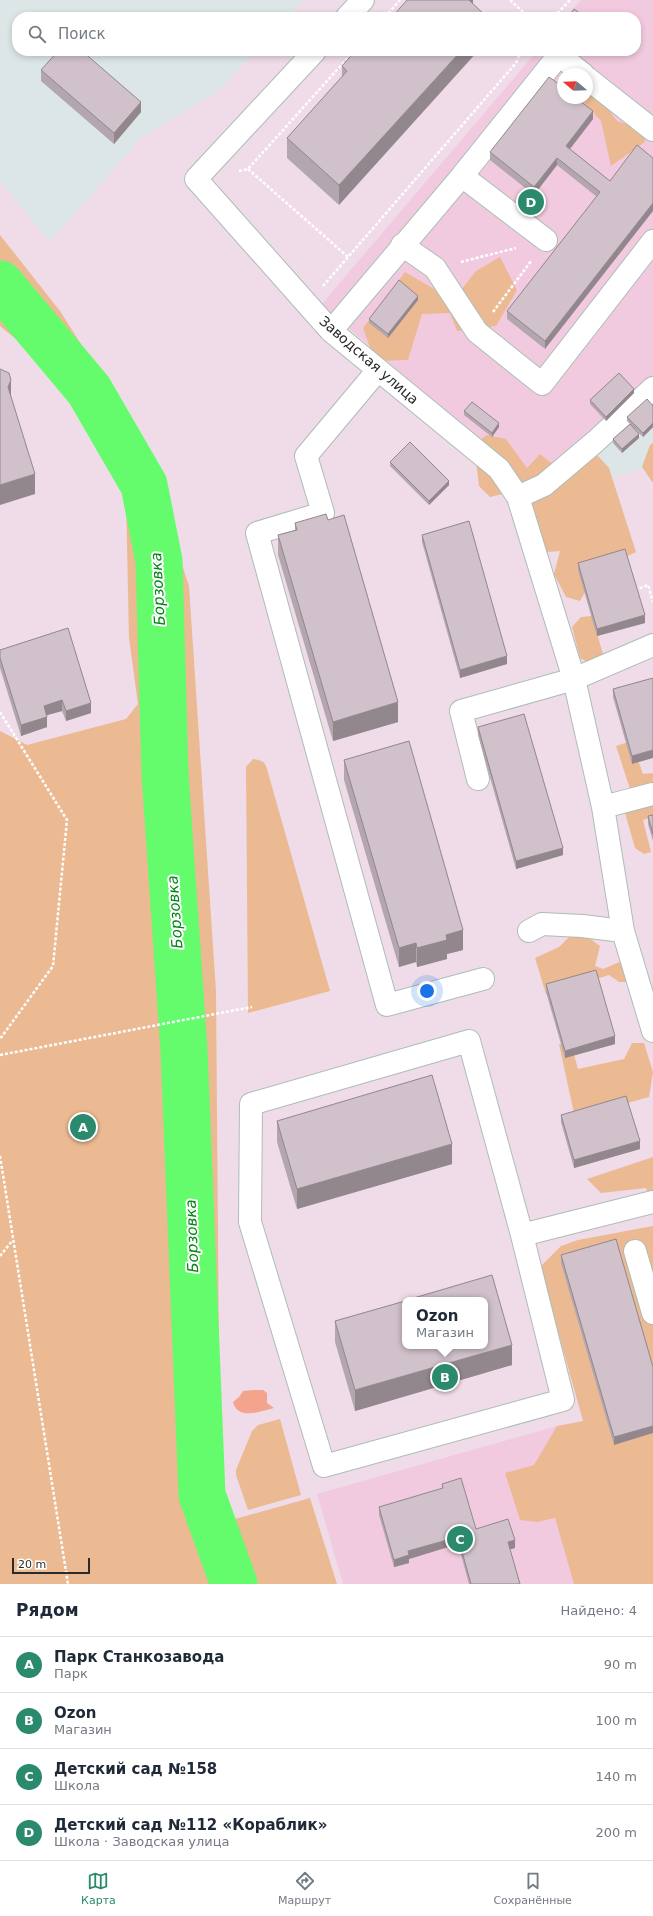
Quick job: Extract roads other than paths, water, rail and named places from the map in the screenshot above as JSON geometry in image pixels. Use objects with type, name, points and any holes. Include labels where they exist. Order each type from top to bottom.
[{"type":"street","points":[[352,12],[363,0]]},
{"type":"street","name":"Заводская улица","points":[[310,56],[196,179],[331,331],[499,470],[518,497],[574,679],[603,807],[623,932],[653,1032]]},
{"type":"street","points":[[331,331],[402,245],[462,176],[558,56]]},
{"type":"street","points":[[560,56],[575,68]]},
{"type":"street","points":[[593,83],[653,130]]},
{"type":"street","points":[[462,176],[546,240]]},
{"type":"street","points":[[402,245],[435,268],[477,332],[542,384],[653,241]]},
{"type":"street","points":[[378,370],[306,456],[323,513],[257,532],[387,1005],[483,979]]},
{"type":"street","points":[[518,497],[544,485],[596,441],[653,388]]},
{"type":"street","points":[[478,779],[461,711],[574,679],[653,645]]},
{"type":"street","points":[[603,807],[653,794]]},
{"type":"street","points":[[529,931],[542,924],[582,926],[623,932]]},
{"type":"street","points":[[469,1041],[522,1235],[563,1400],[324,1466],[250,1222],[251,1104],[469,1041]]},
{"type":"street","points":[[522,1235],[653,1202]]},
{"type":"street","points":[[635,1251],[653,1313]]},
{"type":"waterway","name":"Борзовка","points":[[0,284],[89,390],[144,485],[159,561],[165,774],[184,1051],[202,1495],[234,1584]]},
{"type":"place","name":"Детский сад №112 «Кораблик»","points":[[531,202]]},
{"type":"place","name":"Парк Станкозавода","points":[[83,1127]]},
{"type":"place","name":"Ozon","points":[[445,1377]]},
{"type":"place","name":"Детский сад №158","points":[[460,1539]]}]
